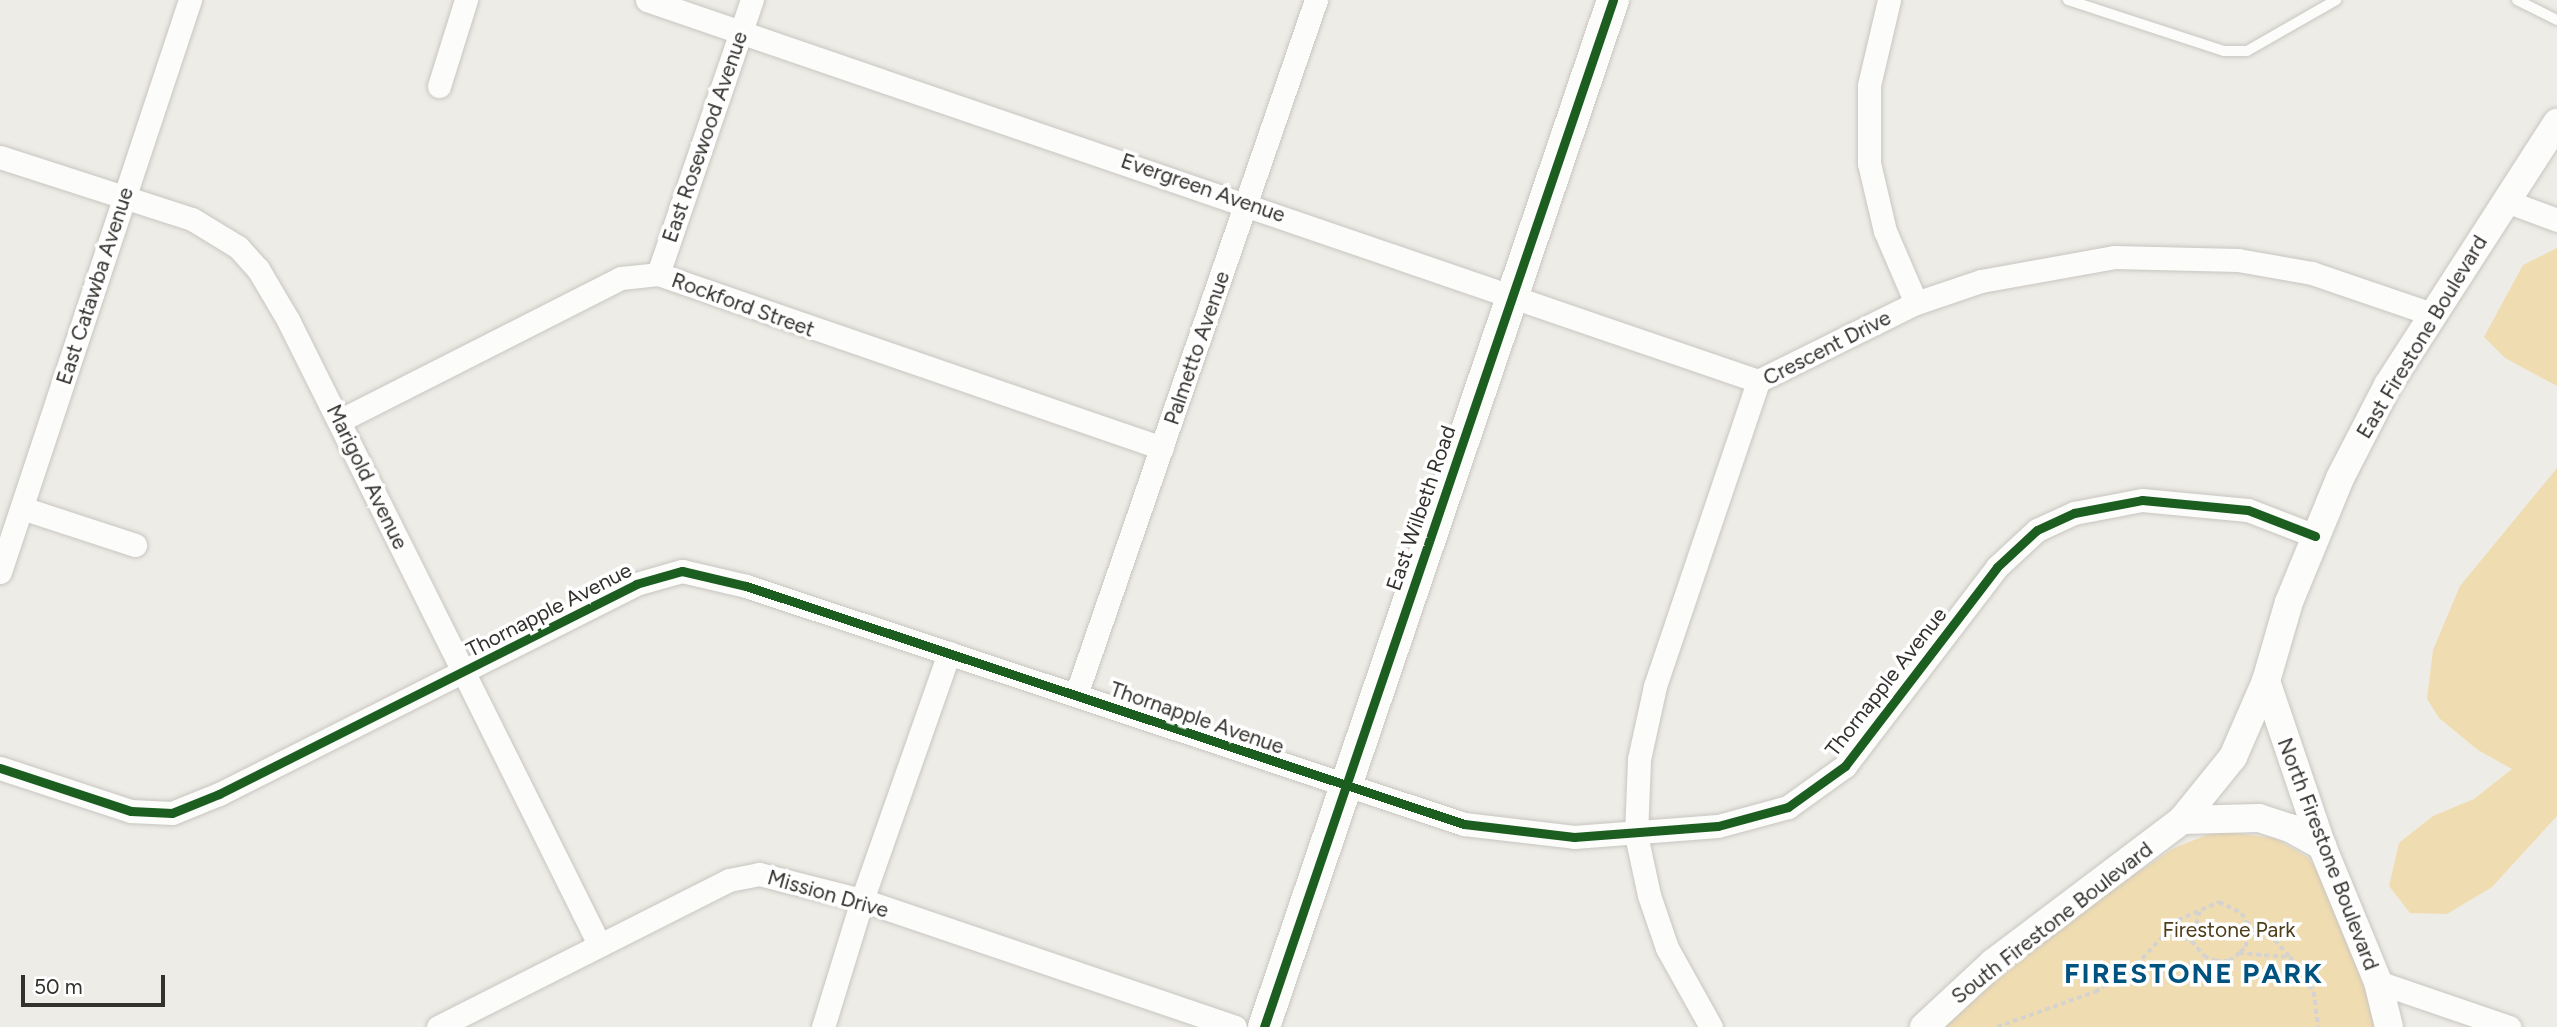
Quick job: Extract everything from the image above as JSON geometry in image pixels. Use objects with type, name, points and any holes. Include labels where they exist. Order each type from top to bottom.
[{"type":"main road","name":"East Wilbeth Road","points":[[1264,1027],[1613,0]]},
{"type":"street","name":"East Catawba Avenue","points":[[0,572],[190,0]]},
{"type":"street","points":[[439,86],[467,0]]},
{"type":"street","name":"Evergreen Avenue","points":[[648,0],[1247,203],[1758,381]]},
{"type":"street","name":"East Rosewood Avenue","points":[[658,274],[752,0]]},
{"type":"street","name":"Palmetto Avenue","points":[[1076,695],[1316,0]]},
{"type":"street","points":[[1889,0],[1869,85],[1869,163],[1885,231],[1916,303]]},
{"type":"street","name":"East Firestone Boulevard","points":[[2266,681],[2279,630],[2315,536],[2388,385],[2557,123]]},
{"type":"street","name":"Marigold Avenue","points":[[0,157],[192,219],[238,247],[268,283],[600,943]]},
{"type":"street","points":[[2505,201],[2557,220]]},
{"type":"street","name":"Crescent Drive","points":[[1711,1027],[1667,948],[1649,895],[1636,835],[1639,759],[1655,686],[1758,381],[1916,303],[1981,281],[2039,267],[2161,255],[2238,260],[2312,273],[2432,314]]},
{"type":"street","name":"Rockford Street","points":[[339,421],[621,278],[658,274],[715,297],[1162,448]]},
{"type":"street","name":"Thornapple Avenue","points":[[0,768],[131,811],[172,813],[462,673],[636,584],[682,571],[721,578],[1344,787],[1464,824],[1527,835],[1636,835],[1737,823],[1788,807],[1819,788],[1867,742],[1997,566],[2037,530],[2074,513],[2142,500],[2218,504],[2315,536]]},
{"type":"street","points":[[22,508],[135,545]]},
{"type":"street","points":[[823,1027],[862,900],[949,653]]},
{"type":"street","name":"South Firestone Boulevard","points":[[1924,1027],[1993,963],[2182,820],[2233,757],[2266,681]]},
{"type":"street","name":"North Firestone Boulevard","points":[[2266,681],[2322,846],[2378,982],[2389,1027]]},
{"type":"street","points":[[2182,820],[2259,818],[2290,828],[2322,846]]},
{"type":"street","name":"Mission Drive","points":[[438,1027],[600,943],[745,875],[773,874],[862,900],[1235,1027]]},
{"type":"street","points":[[2378,982],[2509,1027]]},
{"type":"lane","points":[[2068,0],[2224,51],[2247,51],[2323,3],[2336,0]]},
{"type":"lane","points":[[2517,0],[2557,20]]},
{"type":"path","points":[[1997,1027],[2095,992],[2136,965],[2178,920],[2219,902],[2242,912],[2246,922],[2246,947],[2229,961],[2216,961],[2204,956],[2192,941],[2166,933]]},
{"type":"path","points":[[2192,941],[2200,911]]},
{"type":"path","points":[[2246,922],[2275,940],[2290,957],[2314,992],[2318,1027]]},
{"type":"path","points":[[2239,953],[2290,957]]},
{"type":"green space","points":[[2557,248],[2557,386],[2505,358],[2484,337],[2523,265]]},
{"type":"green space","points":[[2557,468],[2557,816],[2492,887],[2447,914],[2410,913],[2389,886],[2399,843],[2433,816],[2474,799],[2512,769],[2478,750],[2439,718],[2427,699],[2433,650],[2460,586]]},
{"type":"green space","name":"Firestone Park","points":[[2217,831],[2275,838],[2309,858],[2329,888],[2378,1027],[1942,1027],[2065,922],[2174,848]]},
{"type":"cycle path","points":[[1264,1027],[1613,0]]},
{"type":"cycle path","points":[[0,768],[131,811],[172,813],[219,794],[636,584],[682,571],[746,586],[1464,824],[1574,837],[1718,826],[1788,807],[1845,766],[1997,567],[2037,530],[2074,513],[2142,500],[2248,510],[2315,536]]},
{"type":"district","name":"FIRESTONE PARK","points":[[2194,973]]}]
